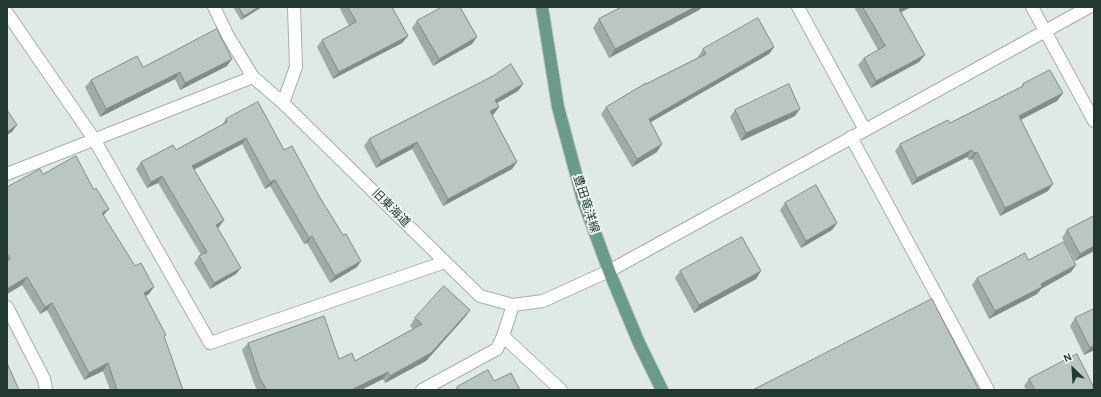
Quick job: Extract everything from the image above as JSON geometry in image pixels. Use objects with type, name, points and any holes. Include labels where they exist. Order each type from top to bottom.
[{"type":"main road","name":"豊田竜洋線","points":[[542,7],[558,107],[583,200],[609,270],[639,343],[662,390]]},
{"type":"street","name":"旧東海道","points":[[214,7],[228,36],[253,77],[283,103],[480,296],[513,305]]},
{"type":"street","points":[[283,103],[296,67],[294,7]]},
{"type":"street","points":[[798,7],[865,130]]},
{"type":"street","points":[[1032,7],[1094,121]]},
{"type":"street","points":[[422,390],[497,349],[513,305],[543,301],[609,270],[1088,7]]},
{"type":"street","points":[[7,13],[94,139],[210,343],[445,262]]},
{"type":"street","points":[[7,174],[253,77]]},
{"type":"street","points":[[851,137],[988,390]]},
{"type":"street","points":[[7,307],[44,379],[46,390]]},
{"type":"street","points":[[503,336],[560,390]]},
{"type":"building","points":[[239,7],[259,7],[244,16]]},
{"type":"building","points":[[348,7],[392,7],[408,36],[339,72],[322,40],[356,22]]},
{"type":"building","points":[[442,7],[460,7],[477,37],[439,59],[417,21]]},
{"type":"building","points":[[622,7],[695,7],[615,49],[599,19]]},
{"type":"building","points":[[863,7],[903,7],[899,9],[925,55],[876,81],[864,58],[885,46]]},
{"type":"building","points":[[758,18],[774,47],[649,119],[662,144],[637,159],[606,107],[646,83],[706,54],[703,49]]},
{"type":"building","points":[[217,29],[232,59],[185,83],[180,72],[106,109],[91,80],[137,56],[143,67]]},
{"type":"building","points":[[511,64],[523,84],[495,100],[499,107],[490,111],[517,162],[448,199],[417,142],[381,161],[369,139],[493,76]]},
{"type":"building","points":[[1050,70],[1063,93],[1019,116],[1053,184],[1005,208],[977,152],[974,153],[972,150],[917,178],[900,144],[948,120],[950,123],[1023,86],[1023,84]]},
{"type":"building","points":[[789,84],[800,109],[746,133],[735,110]]},
{"type":"building","points":[[258,102],[284,150],[292,146],[319,196],[343,235],[346,234],[361,261],[335,276],[312,236],[309,238],[275,180],[270,182],[246,138],[192,166],[224,220],[216,225],[241,268],[214,283],[199,256],[207,252],[162,176],[151,182],[141,162],[173,145],[176,150],[227,122],[226,119]]},
{"type":"building","points":[[7,110],[17,125],[7,132]]},
{"type":"building","points":[[76,156],[94,190],[96,188],[109,209],[102,213],[135,266],[141,263],[154,287],[144,293],[166,335],[164,336],[183,390],[117,390],[108,363],[89,373],[52,303],[45,307],[27,277],[7,289],[7,261],[10,259],[7,253],[7,187],[40,169],[43,174]]},
{"type":"building","points":[[816,185],[837,223],[806,241],[785,203]]},
{"type":"building","points":[[1094,216],[1094,246],[1080,254],[1067,230]]},
{"type":"building","points":[[742,237],[761,271],[699,305],[680,271]]},
{"type":"building","points":[[1064,242],[1076,265],[1041,284],[1042,287],[995,311],[977,278],[1025,253],[1028,260]]},
{"type":"building","points":[[444,286],[470,310],[431,353],[390,376],[388,372],[351,390],[267,390],[260,379],[248,343],[324,316],[339,359],[352,353],[355,361],[422,324],[415,318]]},
{"type":"building","points":[[932,299],[979,390],[753,390]]},
{"type":"building","points":[[1094,309],[1094,345],[1090,348],[1075,318]]},
{"type":"building","points":[[1077,354],[1094,388],[1090,390],[1035,390],[1029,379]]},
{"type":"building","points":[[7,363],[19,390],[7,390]]},
{"type":"building","points":[[488,370],[494,381],[511,373],[520,390],[459,390],[457,387]]}]
